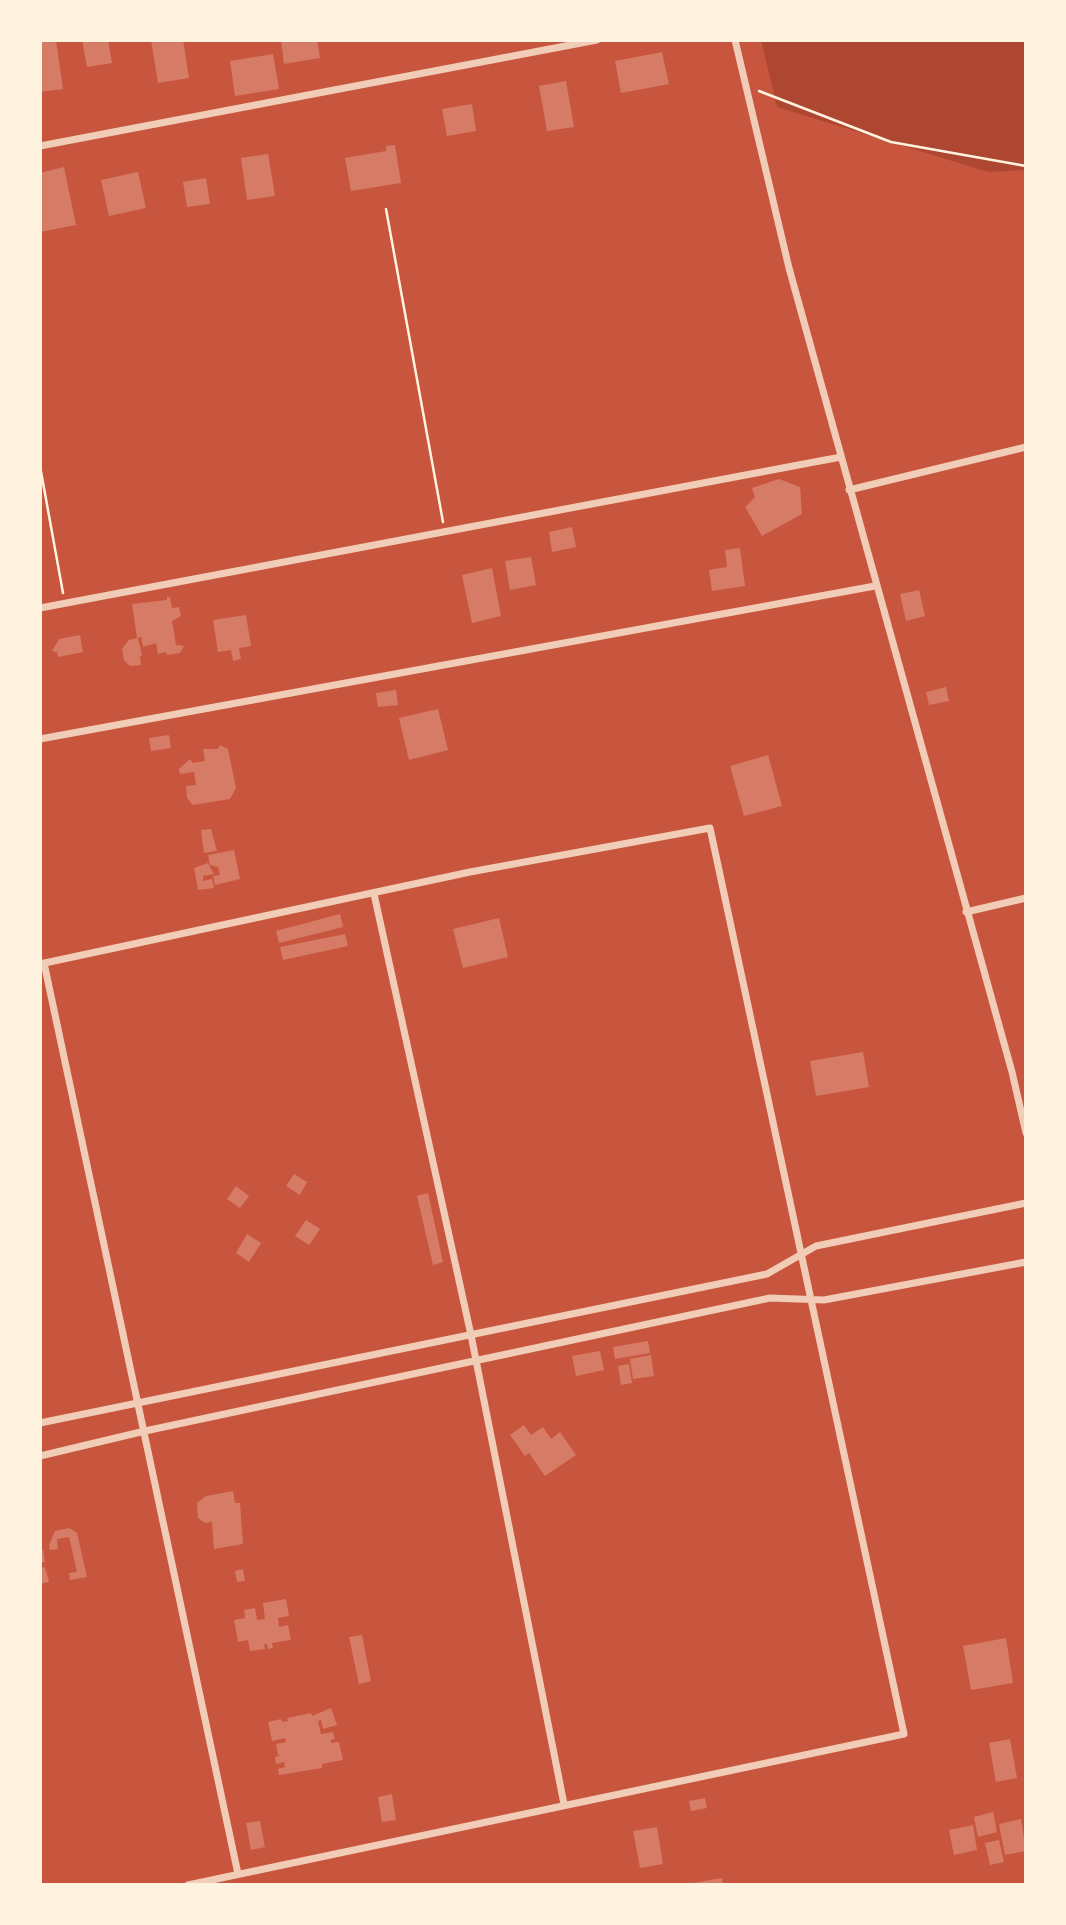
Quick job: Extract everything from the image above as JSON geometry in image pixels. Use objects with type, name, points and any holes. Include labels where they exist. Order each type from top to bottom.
[{"type":"street","points":[[40,146],[597,40]]},
{"type":"street","points":[[735,40],[789,268],[1026,1133]]},
{"type":"street","points":[[849,489],[1026,447]]},
{"type":"street","points":[[40,608],[841,457]]},
{"type":"street","points":[[40,739],[875,586]]},
{"type":"street","points":[[188,1885],[904,1734],[710,828],[470,872],[42,964],[140,1403],[238,1874]]},
{"type":"street","points":[[374,894],[477,1362],[564,1804]]},
{"type":"street","points":[[966,912],[1026,898]]},
{"type":"street","points":[[40,1423],[767,1274],[816,1247],[1026,1203]]},
{"type":"street","points":[[40,1456],[145,1431],[770,1298],[811,1301],[1026,1262]]},
{"type":"path","points":[[746,86],[891,142],[1026,166]]},
{"type":"path","points":[[386,209],[445,532]]},
{"type":"path","points":[[40,466],[65,603]]},
{"type":"shaded area","points":[[761,40],[1026,40],[1026,170],[988,172],[777,107]]},
{"type":"building","points":[[40,40],[56,40],[63,89],[40,92]]},
{"type":"building","points":[[82,40],[108,40],[112,63],[87,67]]},
{"type":"building","points":[[151,40],[183,40],[189,78],[158,83]]},
{"type":"building","points":[[281,40],[317,40],[320,58],[284,64]]},
{"type":"building","points":[[662,52],[669,84],[621,93],[615,61]]},
{"type":"building","points":[[273,54],[279,89],[235,96],[230,61]]},
{"type":"building","points":[[566,81],[574,127],[547,131],[539,86]]},
{"type":"building","points":[[472,104],[476,131],[447,136],[442,109]]},
{"type":"building","points":[[395,145],[401,183],[351,191],[345,158],[386,151],[386,146]]},
{"type":"building","points":[[268,154],[275,196],[247,200],[241,158]]},
{"type":"building","points":[[64,167],[76,225],[40,232],[40,173]]},
{"type":"building","points":[[138,172],[146,208],[109,216],[101,180]]},
{"type":"building","points":[[206,178],[210,204],[187,207],[183,182]]},
{"type":"building","points":[[779,479],[800,487],[802,514],[762,536],[745,507],[755,497],[752,488]]},
{"type":"building","points":[[572,527],[576,547],[552,552],[549,532]]},
{"type":"building","points":[[740,548],[745,586],[712,591],[709,570],[727,567],[725,550]]},
{"type":"building","points":[[531,557],[536,585],[510,590],[505,561]]},
{"type":"building","points":[[492,568],[501,616],[472,623],[462,575]]},
{"type":"building","points":[[919,590],[925,616],[906,621],[900,594]]},
{"type":"building","points":[[167,597],[170,597],[172,608],[179,607],[181,616],[172,621],[176,645],[184,646],[180,653],[167,655],[166,652],[158,654],[156,643],[143,647],[141,637],[137,638],[132,604],[167,600]]},
{"type":"building","points":[[246,615],[251,646],[239,648],[241,659],[233,661],[231,650],[218,652],[213,620]]},
{"type":"building","points":[[80,635],[83,652],[58,657],[57,652],[52,651],[59,639]]},
{"type":"building","points":[[138,638],[141,665],[130,666],[124,660],[122,649],[129,640]]},
{"type":"building","points":[[946,687],[949,701],[929,705],[926,692]]},
{"type":"building","points":[[396,690],[398,705],[378,707],[376,693]]},
{"type":"building","points":[[438,709],[448,750],[409,760],[399,718]]},
{"type":"building","points":[[169,735],[171,748],[151,751],[149,738]]},
{"type":"building","points":[[220,745],[228,749],[236,788],[230,799],[193,805],[187,798],[186,786],[196,785],[194,772],[180,774],[179,769],[190,759],[193,763],[205,761],[203,749],[218,749]]},
{"type":"building","points":[[768,755],[782,806],[744,816],[730,766]]},
{"type":"building","points":[[211,829],[217,851],[204,853],[201,830]]},
{"type":"building","points":[[234,850],[240,879],[215,885],[213,876],[220,875],[218,867],[210,865],[208,855]]},
{"type":"building","points":[[208,863],[214,874],[203,876],[203,881],[212,879],[214,888],[198,890],[194,868]]},
{"type":"building","points":[[340,914],[343,927],[279,943],[276,931]]},
{"type":"building","points":[[499,918],[508,957],[463,968],[453,929]]},
{"type":"building","points":[[345,934],[348,946],[283,960],[280,947]]},
{"type":"building","points":[[863,1052],[869,1087],[816,1096],[810,1061]]},
{"type":"building","points":[[294,1174],[307,1182],[300,1195],[286,1186]]},
{"type":"building","points":[[236,1186],[249,1196],[240,1208],[227,1199]]},
{"type":"building","points":[[428,1193],[443,1262],[433,1265],[417,1196]]},
{"type":"building","points":[[306,1220],[320,1229],[309,1245],[295,1236]]},
{"type":"building","points":[[247,1234],[261,1243],[249,1262],[236,1253]]},
{"type":"building","points":[[648,1341],[650,1353],[615,1359],[613,1347]]},
{"type":"building","points":[[600,1351],[604,1370],[576,1376],[572,1356]]},
{"type":"building","points":[[651,1355],[654,1376],[633,1379],[630,1359]]},
{"type":"building","points":[[629,1364],[632,1383],[621,1385],[618,1366]]},
{"type":"building","points":[[524,1425],[531,1435],[543,1427],[551,1439],[560,1432],[576,1455],[545,1476],[529,1453],[525,1456],[510,1435]]},
{"type":"building","points":[[233,1491],[235,1503],[240,1503],[243,1544],[214,1549],[212,1522],[205,1523],[198,1518],[197,1503],[206,1496]]},
{"type":"building","points":[[69,1528],[77,1533],[87,1577],[70,1580],[69,1573],[77,1572],[69,1537],[57,1539],[58,1549],[50,1550],[49,1545],[55,1531]]},
{"type":"building","points":[[40,1550],[43,1550],[45,1562],[40,1563]]},
{"type":"building","points":[[45,1567],[49,1582],[40,1584],[40,1568]]},
{"type":"building","points":[[243,1569],[245,1581],[237,1582],[235,1571]]},
{"type":"building","points":[[286,1599],[289,1616],[278,1618],[279,1627],[288,1625],[291,1640],[272,1643],[273,1648],[268,1649],[267,1644],[264,1644],[265,1649],[250,1651],[248,1640],[238,1642],[234,1620],[245,1618],[244,1610],[255,1608],[257,1620],[265,1619],[263,1603]]},
{"type":"building","points":[[362,1635],[371,1681],[359,1684],[349,1637]]},
{"type":"building","points":[[1006,1638],[1013,1683],[971,1690],[963,1646]]},
{"type":"building","points":[[331,1708],[337,1725],[323,1729],[321,1720],[318,1721],[321,1734],[333,1732],[335,1739],[331,1740],[331,1743],[339,1742],[343,1760],[322,1764],[322,1768],[279,1775],[278,1769],[285,1767],[284,1762],[276,1764],[275,1757],[282,1755],[278,1755],[276,1744],[286,1742],[285,1738],[272,1741],[268,1722],[281,1719],[282,1722],[288,1721],[287,1718],[311,1713],[312,1716]]},
{"type":"building","points":[[1010,1739],[1017,1778],[996,1782],[989,1743]]},
{"type":"building","points":[[392,1794],[396,1820],[382,1822],[378,1797]]},
{"type":"building","points":[[705,1798],[707,1808],[691,1811],[689,1801]]},
{"type":"building","points":[[993,1812],[997,1832],[978,1837],[974,1817]]},
{"type":"building","points":[[1021,1819],[1026,1851],[1005,1855],[999,1824]]},
{"type":"building","points":[[260,1821],[265,1847],[251,1850],[246,1823]]},
{"type":"building","points":[[973,1825],[977,1850],[954,1855],[949,1830]]},
{"type":"building","points":[[657,1827],[663,1864],[640,1868],[633,1831]]},
{"type":"building","points":[[999,1840],[1004,1862],[990,1865],[985,1843]]},
{"type":"building","points":[[722,1878],[723,1885],[693,1885],[693,1883]]}]
